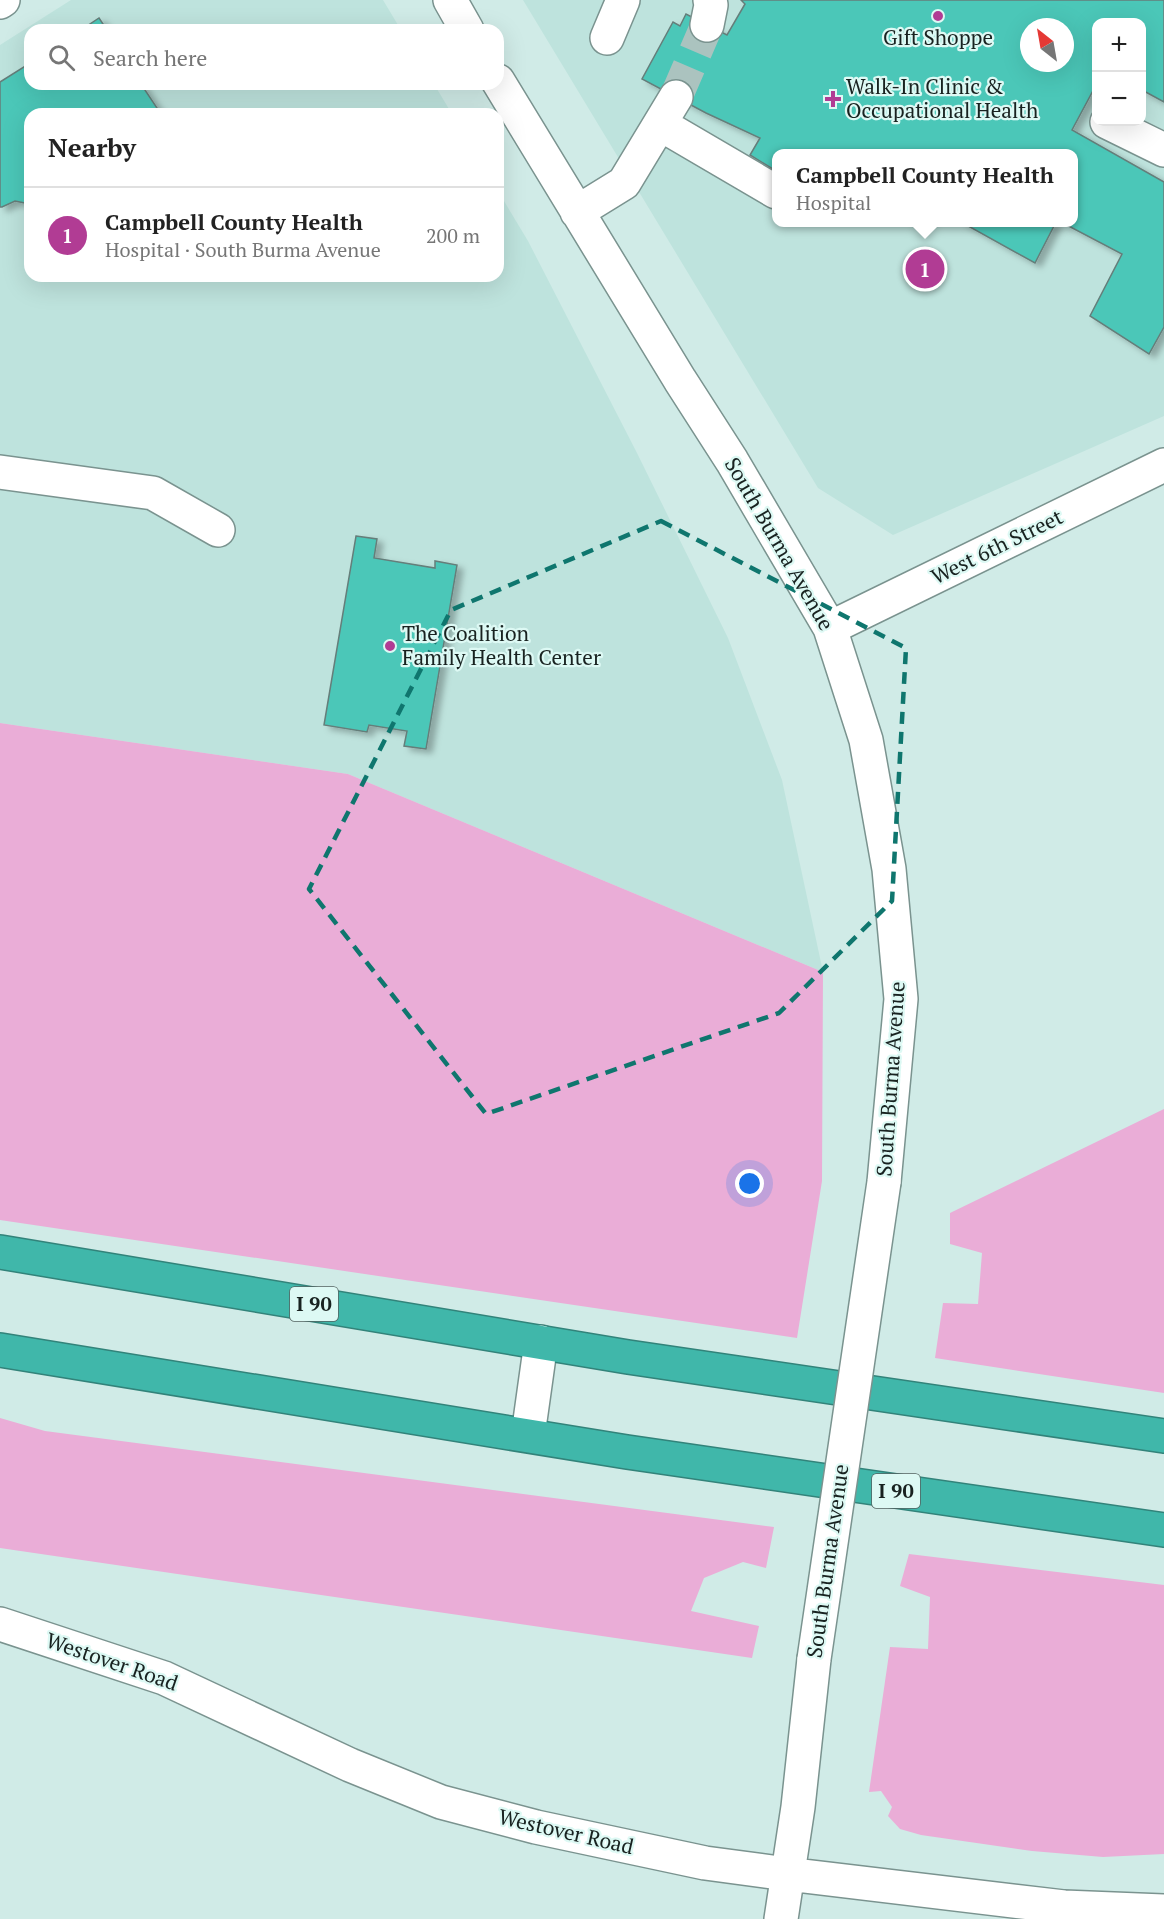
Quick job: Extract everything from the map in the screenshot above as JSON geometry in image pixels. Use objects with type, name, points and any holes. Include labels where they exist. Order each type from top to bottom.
[{"type":"highway","name":"I 90","points":[[0,1252],[628,1357],[1164,1436]]},
{"type":"highway","name":"I 90","points":[[0,1350],[627,1452],[1164,1530]]},
{"type":"street","points":[[450,0],[464,24]]},
{"type":"street","points":[[607,38],[623,0]]},
{"type":"street","name":"South Burma Avenue","points":[[503,90],[732,461],[830,628],[866,740],[890,869],[901,999],[884,1182],[814,1659],[798,1807],[781,1919]]},
{"type":"street","points":[[577,212],[624,183],[668,111],[772,188]]},
{"type":"street","points":[[1117,126],[1164,150]]},
{"type":"street","name":"West 6th Street","points":[[830,628],[1164,465]]},
{"type":"street","points":[[0,472],[153,493],[218,530]]},
{"type":"street","points":[[528,1435],[541,1342]]},
{"type":"street","name":"Westover Road","points":[[0,1624],[164,1678],[350,1765],[441,1802],[536,1827],[694,1860],[787,1874],[1064,1907],[1164,1911]]},
{"type":"highlighted area","points":[[661,521],[906,648],[892,901],[779,1013],[486,1114],[309,889],[451,610]]},
{"type":"shaded area","points":[[71,0],[383,0],[397,24],[33,24]]},
{"type":"shaded area","points":[[523,0],[1164,0],[1164,416],[893,535],[818,488]]},
{"type":"shaded area","points":[[24,30],[24,90],[438,90],[448,108],[24,108],[24,282],[504,282],[504,201],[528,241],[637,453],[728,638],[782,780],[823,972],[348,774],[0,723],[0,45]]},
{"type":"shaded area","points":[[0,723],[348,774],[823,972],[822,1181],[797,1338],[0,1220]]},
{"type":"shaded area","points":[[1164,1109],[1164,1393],[935,1358],[943,1303],[978,1304],[982,1253],[950,1244],[950,1213]]},
{"type":"shaded area","points":[[0,1418],[45,1431],[774,1527],[766,1568],[743,1562],[704,1578],[691,1611],[759,1626],[752,1658],[0,1548]]},
{"type":"shaded area","points":[[909,1554],[1164,1585],[1164,1854],[1103,1857],[1032,1851],[921,1835],[900,1829],[888,1816],[892,1807],[881,1791],[869,1792],[890,1647],[928,1649],[930,1597],[900,1586]]},
{"type":"building","points":[[741,0],[1164,0],[1164,102],[1146,92],[1146,18],[1092,18],[1092,92],[1072,130],[1164,182],[1164,327],[1149,354],[1090,316],[1122,254],[1071,227],[1078,227],[1078,149],[772,149],[772,169],[750,155],[760,138],[642,79],[673,22],[680,26],[686,14],[727,35],[745,4]]},
{"type":"building","points":[[99,18],[103,24],[90,24]]},
{"type":"building","points":[[24,67],[24,90],[145,90],[157,108],[24,108],[24,203],[15,201],[0,207],[0,82]]},
{"type":"building","points":[[970,227],[1053,227],[1035,263]]},
{"type":"building","name":"The Coalition Family Health Center","points":[[356,536],[377,539],[374,558],[435,568],[435,561],[457,565],[426,749],[404,746],[407,731],[369,725],[367,732],[324,725]]},
{"type":"tunnel","points":[[676,97],[707,25]]},
{"type":"place","name":"Gift Shoppe","points":[[938,16]]},
{"type":"place","name":"Walk-In Clinic & Occupational Health","points":[[833,99]]},
{"type":"place","name":"Campbell County Health","points":[[925,269]]},
{"type":"place","name":"The Coalition Family Health Center","points":[[390,646]]}]
